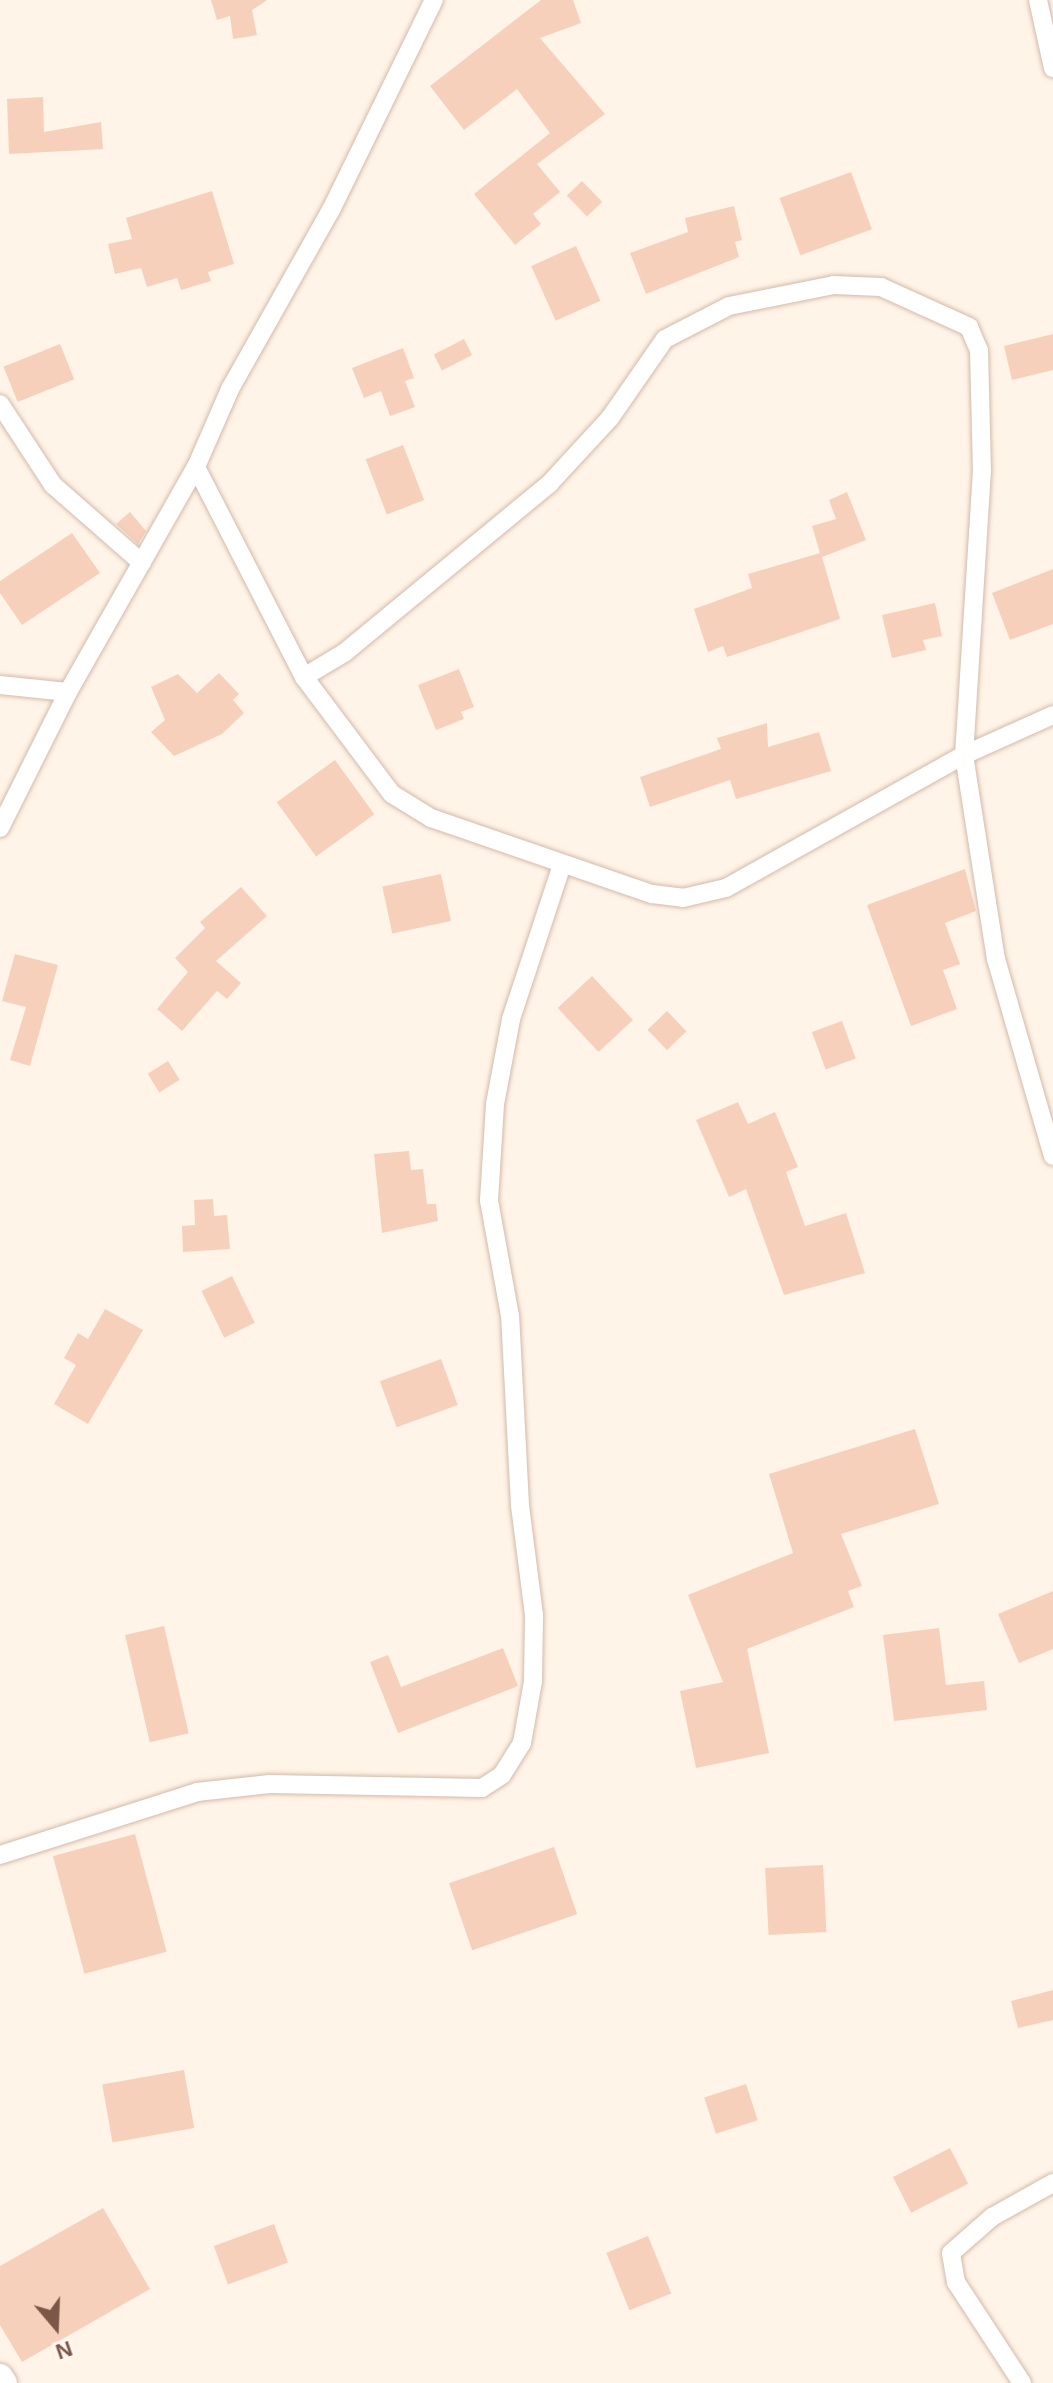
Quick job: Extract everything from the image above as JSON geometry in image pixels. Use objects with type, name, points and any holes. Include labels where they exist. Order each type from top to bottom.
[{"type":"main road","points":[[0,2377],[4,2383]]},
{"type":"street","points":[[0,828],[68,692],[196,467],[230,389],[331,210],[434,0]]},
{"type":"street","points":[[1038,0],[1053,68]]},
{"type":"street","points":[[304,677],[344,653],[550,483],[610,418],[665,339],[729,306],[834,285],[881,287],[969,327],[979,350],[982,470],[964,755],[996,959],[1053,1156]]},
{"type":"street","points":[[0,404],[53,485],[142,563]]},
{"type":"street","points":[[196,467],[304,677],[374,776],[409,809],[652,894],[708,895],[964,755],[1053,715]]},
{"type":"street","points":[[0,685],[68,692]]},
{"type":"street","points":[[0,1855],[197,1792],[270,1784],[482,1788],[502,1775],[522,1743],[533,1681],[534,1615],[520,1505],[510,1316],[489,1200],[495,1104],[511,1019],[562,865]]},
{"type":"street","points":[[1022,2383],[956,2282],[951,2253],[992,2217],[1053,2183]]},
{"type":"building","points":[[211,0],[267,0],[252,10],[257,35],[233,39],[230,16],[217,20]]},
{"type":"building","points":[[541,0],[573,0],[581,23],[540,38],[605,114],[537,164],[560,192],[533,214],[541,224],[515,245],[474,194],[550,133],[517,89],[464,130],[430,86]]},
{"type":"building","points":[[43,97],[44,132],[101,122],[103,149],[9,154],[7,99]]},
{"type":"building","points":[[851,172],[872,229],[800,255],[780,198]]},
{"type":"building","points":[[582,181],[602,202],[587,216],[567,196]]},
{"type":"building","points":[[212,191],[234,264],[208,272],[211,281],[181,290],[177,278],[147,287],[141,268],[115,274],[108,244],[132,239],[126,218]]},
{"type":"building","points":[[734,206],[742,240],[735,242],[739,257],[646,294],[630,253],[688,232],[685,218]]},
{"type":"building","points":[[576,246],[600,301],[556,321],[531,266]]},
{"type":"building","points":[[1053,334],[1053,370],[1012,380],[1004,346]]},
{"type":"building","points":[[464,339],[472,355],[442,370],[434,354]]},
{"type":"building","points":[[60,344],[74,379],[18,402],[3,367]]},
{"type":"building","points":[[403,348],[414,378],[405,381],[415,407],[390,416],[381,391],[364,398],[352,368]]},
{"type":"building","points":[[403,445],[424,500],[387,514],[366,459]]},
{"type":"building","points":[[847,492],[866,540],[822,557],[840,619],[727,657],[723,646],[708,652],[694,609],[752,588],[748,574],[820,553],[812,526],[836,519],[829,500]]},
{"type":"building","points":[[130,512],[146,531],[138,544],[116,524]]},
{"type":"building","points":[[72,533],[100,573],[22,625],[0,593],[0,581]]},
{"type":"building","points":[[1053,569],[1053,624],[1010,640],[992,593]]},
{"type":"building","points":[[935,603],[942,636],[923,640],[926,650],[892,658],[882,615]]},
{"type":"building","points":[[459,669],[474,707],[461,712],[464,719],[436,730],[418,685]]},
{"type":"building","points":[[219,673],[239,694],[233,700],[244,713],[222,734],[174,756],[151,732],[165,720],[151,687],[178,674],[197,693]]},
{"type":"building","points":[[767,723],[768,747],[819,732],[831,771],[736,799],[730,780],[650,807],[640,777],[721,749],[717,738]]},
{"type":"building","points":[[335,760],[374,814],[316,857],[277,802]]},
{"type":"building","points":[[965,869],[976,911],[945,923],[960,964],[943,970],[957,1009],[911,1026],[867,905]]},
{"type":"building","points":[[441,874],[451,921],[392,933],[382,886]]},
{"type":"building","points":[[241,887],[267,916],[216,961],[241,983],[227,999],[217,991],[182,1031],[157,1009],[188,972],[175,958],[205,928],[200,922]]},
{"type":"building","points":[[15,954],[58,965],[30,1066],[10,1060],[26,1007],[2,1001]]},
{"type":"building","points":[[592,976],[633,1020],[599,1052],[558,1008]]},
{"type":"building","points":[[667,1011],[686,1031],[667,1050],[648,1030]]},
{"type":"building","points":[[842,1021],[856,1059],[826,1070],[812,1032]]},
{"type":"building","points":[[168,1061],[180,1080],[159,1092],[148,1074]]},
{"type":"building","points":[[738,1102],[748,1124],[775,1112],[798,1167],[786,1172],[805,1226],[846,1213],[865,1273],[784,1295],[746,1189],[729,1197],[696,1120]]},
{"type":"building","points":[[409,1151],[411,1170],[423,1169],[427,1204],[436,1204],[438,1221],[382,1233],[374,1154]]},
{"type":"building","points":[[213,1199],[214,1216],[227,1215],[230,1249],[183,1252],[182,1226],[195,1225],[194,1200]]},
{"type":"building","points":[[232,1276],[255,1323],[224,1338],[201,1291]]},
{"type":"building","points":[[105,1309],[143,1330],[88,1424],[54,1404],[76,1365],[64,1358],[78,1333],[88,1339]]},
{"type":"building","points":[[441,1359],[458,1405],[397,1427],[380,1381]]},
{"type":"building","points":[[915,1429],[939,1504],[841,1534],[862,1586],[848,1591],[854,1607],[747,1649],[769,1753],[696,1768],[680,1691],[723,1682],[688,1595],[793,1553],[769,1474]]},
{"type":"building","points":[[1053,1591],[1053,1649],[1019,1663],[998,1614]]},
{"type":"building","points":[[164,1626],[189,1733],[150,1742],[125,1635]]},
{"type":"building","points":[[939,1628],[946,1685],[984,1681],[987,1710],[894,1721],[883,1635]]},
{"type":"building","points":[[503,1648],[518,1686],[398,1733],[370,1662],[388,1655],[401,1687]]},
{"type":"building","points":[[135,1834],[167,1952],[84,1974],[53,1856]]},
{"type":"building","points":[[554,1847],[577,1914],[472,1950],[449,1883]]},
{"type":"building","points":[[823,1865],[827,1932],[769,1935],[765,1868]]},
{"type":"building","points":[[1053,1990],[1053,2020],[1018,2028],[1011,2001]]},
{"type":"building","points":[[184,2070],[194,2128],[113,2143],[102,2084]]},
{"type":"building","points":[[746,2084],[758,2120],[716,2134],[704,2098]]},
{"type":"building","points":[[950,2148],[968,2184],[911,2213],[893,2177]]},
{"type":"building","points":[[103,2208],[150,2289],[22,2362],[0,2325],[0,2266]]},
{"type":"building","points":[[274,2224],[288,2263],[228,2284],[214,2246]]},
{"type":"building","points":[[648,2236],[671,2293],[630,2310],[606,2253]]}]
